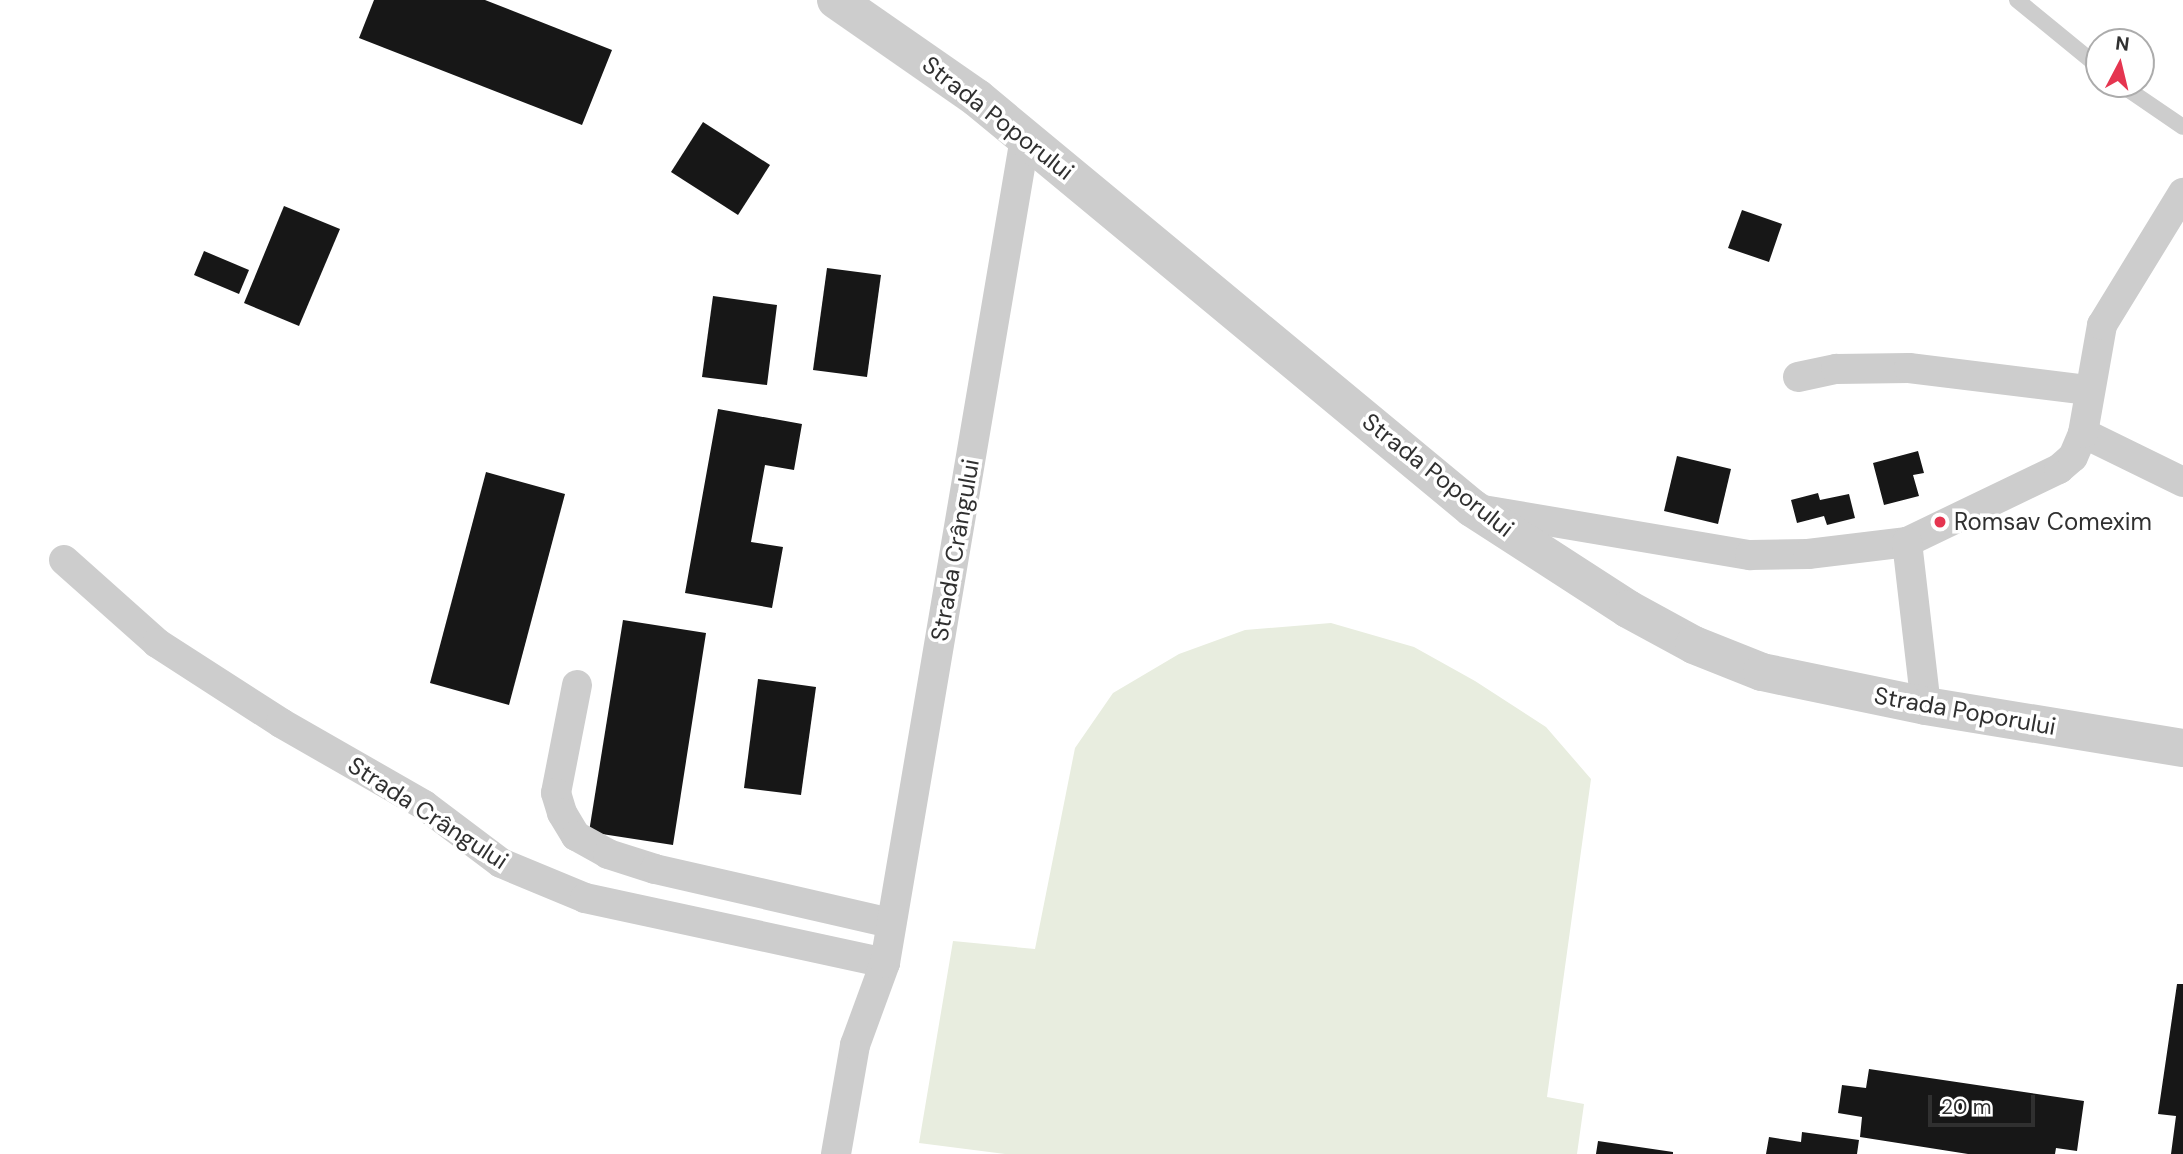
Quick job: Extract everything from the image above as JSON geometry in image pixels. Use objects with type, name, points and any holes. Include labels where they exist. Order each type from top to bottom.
[{"type":"street","name":"Strada Poporului","points":[[836,0],[978,97],[1472,508],[1628,609],[1693,645],[1762,672],[1926,706],[2183,748]]},
{"type":"street","name":"Strada Crângului","points":[[836,1154],[855,1045],[885,963],[1026,138]]},
{"type":"street","points":[[1472,508],[1750,555],[1808,554],[1907,542],[2059,468],[2073,457],[2083,433],[2102,326],[2183,193]]},
{"type":"street","points":[[1798,377],[1836,369],[1909,368],[2089,390]]},
{"type":"street","points":[[2083,433],[2183,482]]},
{"type":"street","points":[[1907,542],[1926,706]]},
{"type":"street","name":"Strada Crângului","points":[[64,560],[157,643],[281,723],[424,805],[501,863],[585,898],[885,963]]},
{"type":"street","points":[[576,685],[556,793],[562,813],[576,835],[608,854],[655,869],[891,923]]},
{"type":"lane","points":[[2017,0],[2085,55]]},
{"type":"lane","points":[[2141,98],[2183,127]]},
{"type":"shaded area","points":[[1331,623],[1414,647],[1475,681],[1546,727],[1591,779],[1547,1097],[1584,1104],[1577,1154],[1005,1154],[919,1143],[953,941],[1035,949],[1075,748],[1113,693],[1179,654],[1245,630]]},
{"type":"building","points":[[374,0],[485,0],[612,50],[582,125],[359,38]]},
{"type":"building","points":[[703,122],[770,165],[738,215],[671,172]]},
{"type":"building","points":[[284,206],[340,229],[299,326],[244,303]]},
{"type":"building","points":[[1742,210],[1782,224],[1769,262],[1728,248]]},
{"type":"building","points":[[204,251],[249,270],[239,294],[194,275]]},
{"type":"building","points":[[827,268],[881,275],[867,377],[813,370]]},
{"type":"building","points":[[713,296],[777,305],[767,385],[702,377]]},
{"type":"building","points":[[718,409],[802,424],[794,470],[765,465],[751,542],[783,547],[772,608],[685,593]]},
{"type":"building","points":[[1918,451],[1924,473],[1913,475],[1919,496],[1884,505],[1873,463]]},
{"type":"building","points":[[1677,456],[1731,469],[1718,524],[1664,511]]},
{"type":"building","points":[[486,472],[565,494],[509,705],[430,683]]},
{"type":"building","points":[[1818,493],[1820,500],[1849,494],[1855,518],[1827,525],[1824,516],[1797,523],[1791,500]]},
{"type":"building","points":[[623,620],[706,633],[673,845],[589,832]]},
{"type":"building","points":[[758,679],[816,687],[801,795],[744,788]]},
{"type":"building","points":[[2177,984],[2183,984],[2183,1154],[2171,1154],[2176,1116],[2158,1114]]},
{"type":"building","points":[[1869,1069],[2084,1101],[2077,1151],[2056,1148],[2055,1154],[1968,1154],[1860,1137],[1862,1117],[1838,1113],[1842,1085],[1866,1088]]},
{"type":"building","points":[[1802,1132],[1859,1140],[1857,1154],[1766,1154],[1769,1137],[1801,1142]]},
{"type":"building","points":[[1598,1141],[1673,1152],[1673,1154],[1596,1154]]},
{"type":"place","name":"Romsav Comexim","points":[[1940,522]]}]
